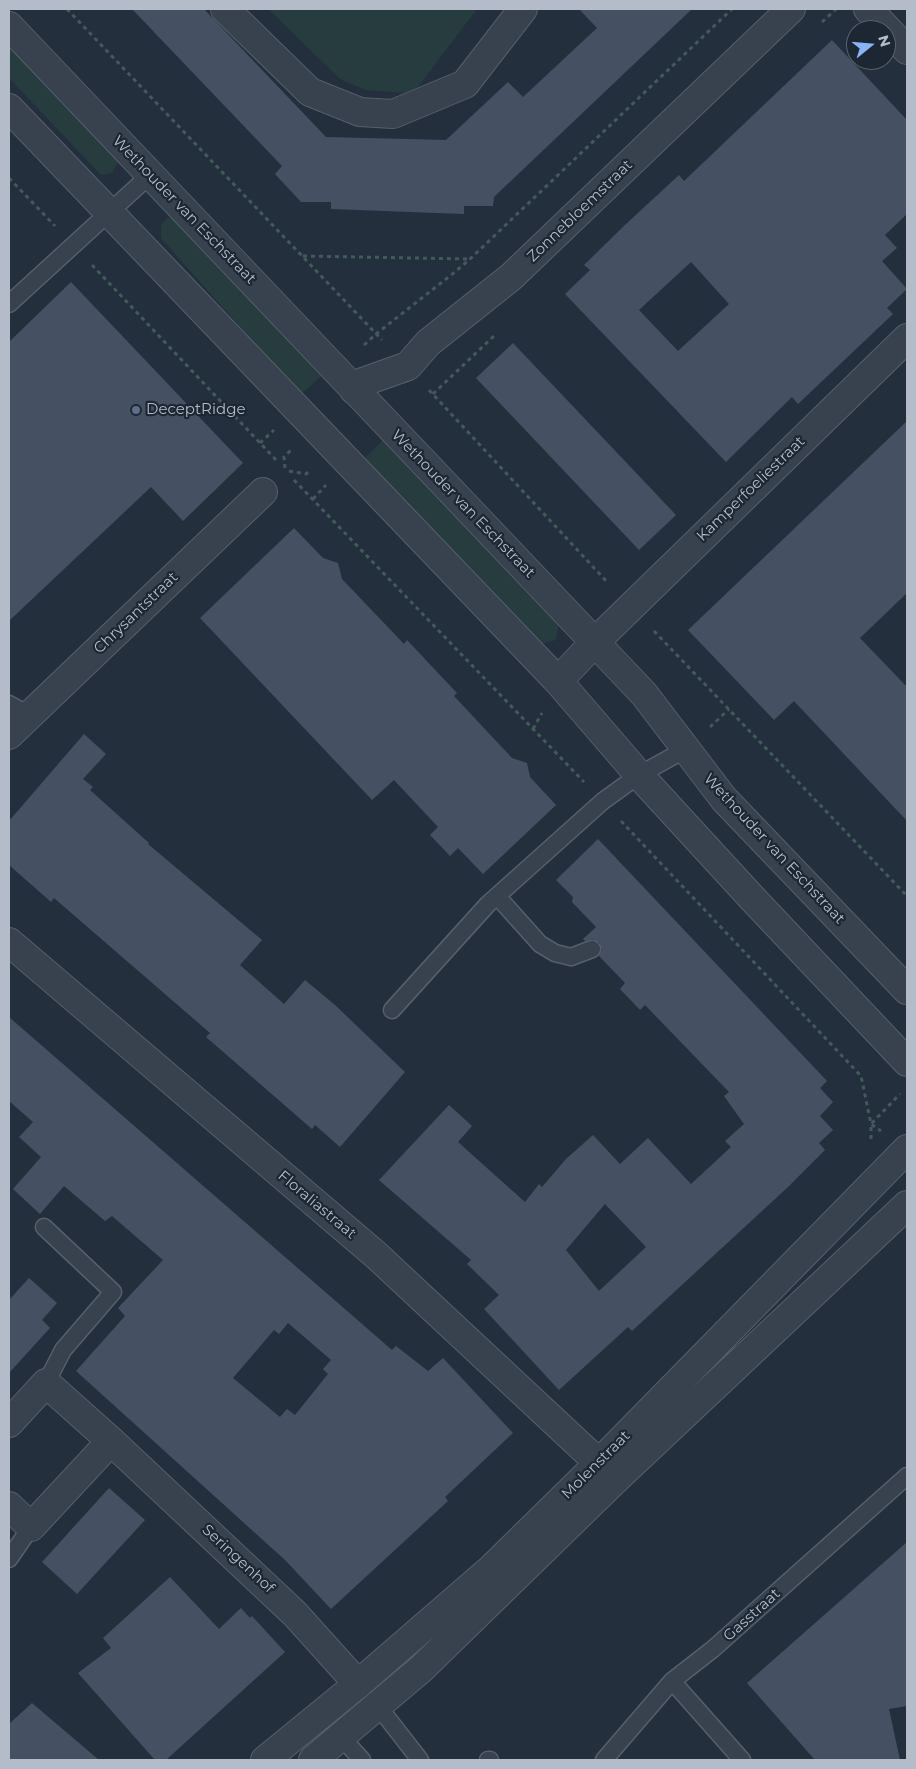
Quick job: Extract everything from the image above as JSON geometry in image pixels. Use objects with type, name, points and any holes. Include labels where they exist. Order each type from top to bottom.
[{"type":"street","points":[[225,9],[310,92],[360,112],[393,114],[466,84],[522,9]]},
{"type":"street","name":"Zonnebloemstraat","points":[[354,390],[363,382],[408,366],[428,343],[511,277],[791,9]]},
{"type":"street","points":[[868,9],[907,50]]},
{"type":"street","name":"Wethouder van Eschstraat","points":[[9,26],[644,694],[724,799],[907,990]]},
{"type":"street","points":[[9,108],[558,681],[639,775],[907,1062]]},
{"type":"street","name":"Kamperfoeliestraat","points":[[558,681],[630,606],[907,338]]},
{"type":"street","name":"Chrysantstraat","points":[[9,735],[19,709],[263,492]]},
{"type":"street","name":"Floraliastraat","points":[[9,942],[376,1255],[607,1472]]},
{"type":"street","name":"Molenstraat","points":[[313,1760],[421,1669],[907,1149]]},
{"type":"street","name":"Molenstraat","points":[[265,1760],[358,1684],[607,1472],[907,1205]]},
{"type":"street","points":[[9,1423],[46,1383]]},
{"type":"street","name":"Seringenhof","points":[[46,1383],[112,1441],[296,1614],[378,1706]]},
{"type":"street","points":[[9,1506],[31,1527],[112,1441]]},
{"type":"street","points":[[320,1714],[341,1737]]},
{"type":"lane","points":[[9,304],[150,175]]},
{"type":"lane","points":[[392,1010],[497,896],[602,801],[639,775],[686,749]]},
{"type":"lane","points":[[497,896],[540,944],[555,953],[571,957],[592,949]]},
{"type":"lane","points":[[44,1227],[113,1292],[63,1350],[46,1383]]},
{"type":"lane","name":"Gasstraat","points":[[604,1760],[672,1681],[713,1649],[907,1476]]},
{"type":"lane","points":[[9,1559],[31,1527]]},
{"type":"lane","points":[[672,1681],[742,1760]]},
{"type":"lane","points":[[378,1706],[420,1760]]},
{"type":"lane","points":[[341,1737],[362,1760]]},
{"type":"path","points":[[66,9],[408,366],[630,606],[907,896]]},
{"type":"path","points":[[376,334],[470,259],[732,9]]},
{"type":"path","points":[[9,178],[286,471]]},
{"type":"path","points":[[303,256],[470,259]]},
{"type":"green space","points":[[268,9],[477,9],[418,87],[404,93],[365,90],[340,79]]},
{"type":"green space","points":[[9,39],[121,158],[112,173],[101,175],[9,78]]},
{"type":"green space","points":[[177,215],[324,374],[300,395],[161,238],[161,226],[167,218]]},
{"type":"green space","points":[[386,437],[559,621],[556,640],[540,644],[362,461]]},
{"type":"building","points":[[132,9],[204,9],[326,137],[446,140],[508,82],[523,97],[597,28],[579,9],[692,9],[494,197],[493,206],[464,206],[464,214],[331,209],[331,202],[301,202],[275,174],[282,166]]},
{"type":"building","points":[[832,40],[846,55],[846,70],[860,70],[907,120],[907,214],[885,235],[897,248],[882,261],[907,289],[887,308],[893,314],[798,404],[792,397],[726,462],[565,294],[590,270],[584,265],[679,175],[684,181]],"holes":[[[691,262],[729,304],[678,351],[639,310]]]},
{"type":"building","points":[[71,282],[243,463],[183,521],[151,487],[9,621],[9,342]]},
{"type":"building","points":[[513,343],[676,515],[639,550],[476,378]]},
{"type":"building","points":[[907,421],[907,593],[860,638],[907,687],[907,821],[794,701],[774,720],[688,630]]},
{"type":"building","points":[[294,528],[323,558],[338,563],[342,579],[404,644],[407,640],[457,693],[454,696],[512,758],[527,763],[530,777],[556,805],[483,874],[458,848],[450,856],[430,835],[438,827],[394,780],[372,800],[200,618]]},
{"type":"building","points":[[84,734],[106,754],[83,779],[93,787],[90,790],[148,844],[262,940],[240,965],[284,1004],[305,980],[335,1005],[405,1072],[340,1147],[315,1125],[312,1129],[206,1037],[210,1033],[54,898],[51,902],[9,865],[9,821]]},
{"type":"building","points":[[598,839],[827,1081],[820,1088],[833,1102],[820,1116],[833,1130],[819,1143],[825,1150],[788,1187],[632,1331],[628,1327],[559,1390],[484,1309],[499,1295],[467,1264],[471,1260],[379,1180],[449,1105],[472,1126],[458,1142],[525,1202],[539,1184],[542,1187],[566,1159],[593,1135],[620,1164],[648,1138],[691,1184],[731,1147],[725,1141],[744,1124],[724,1096],[729,1092],[645,1005],[640,1010],[620,989],[625,983],[599,956],[602,950],[599,942],[593,939],[585,941],[583,939],[596,927],[572,902],[573,897],[556,880]],"holes":[[[605,1204],[646,1247],[599,1291],[566,1250]]]},
{"type":"building","points":[[9,1017],[392,1350],[396,1346],[428,1371],[443,1358],[513,1433],[445,1497],[448,1501],[331,1609],[285,1560],[76,1371],[125,1316],[118,1308],[163,1260],[112,1216],[105,1221],[64,1186],[40,1214],[13,1189],[41,1157],[19,1137],[33,1122],[9,1101]],"holes":[[[288,1323],[331,1360],[323,1369],[328,1374],[295,1415],[287,1409],[280,1417],[233,1378],[274,1330],[279,1334]]]},
{"type":"building","points":[[29,1278],[57,1303],[42,1320],[50,1328],[9,1373],[9,1300]]},
{"type":"building","points":[[109,1488],[145,1520],[77,1594],[42,1562]]},
{"type":"building","points":[[907,1542],[907,1706],[889,1709],[900,1760],[815,1760],[747,1683]]},
{"type":"building","points":[[170,1577],[219,1629],[241,1608],[250,1618],[252,1616],[285,1652],[166,1760],[155,1760],[78,1673],[111,1648],[103,1638]]},
{"type":"building","points":[[32,1703],[99,1760],[9,1760],[9,1724]]},
{"type":"place","name":"DeceptRidge","points":[[136,410]]}]
